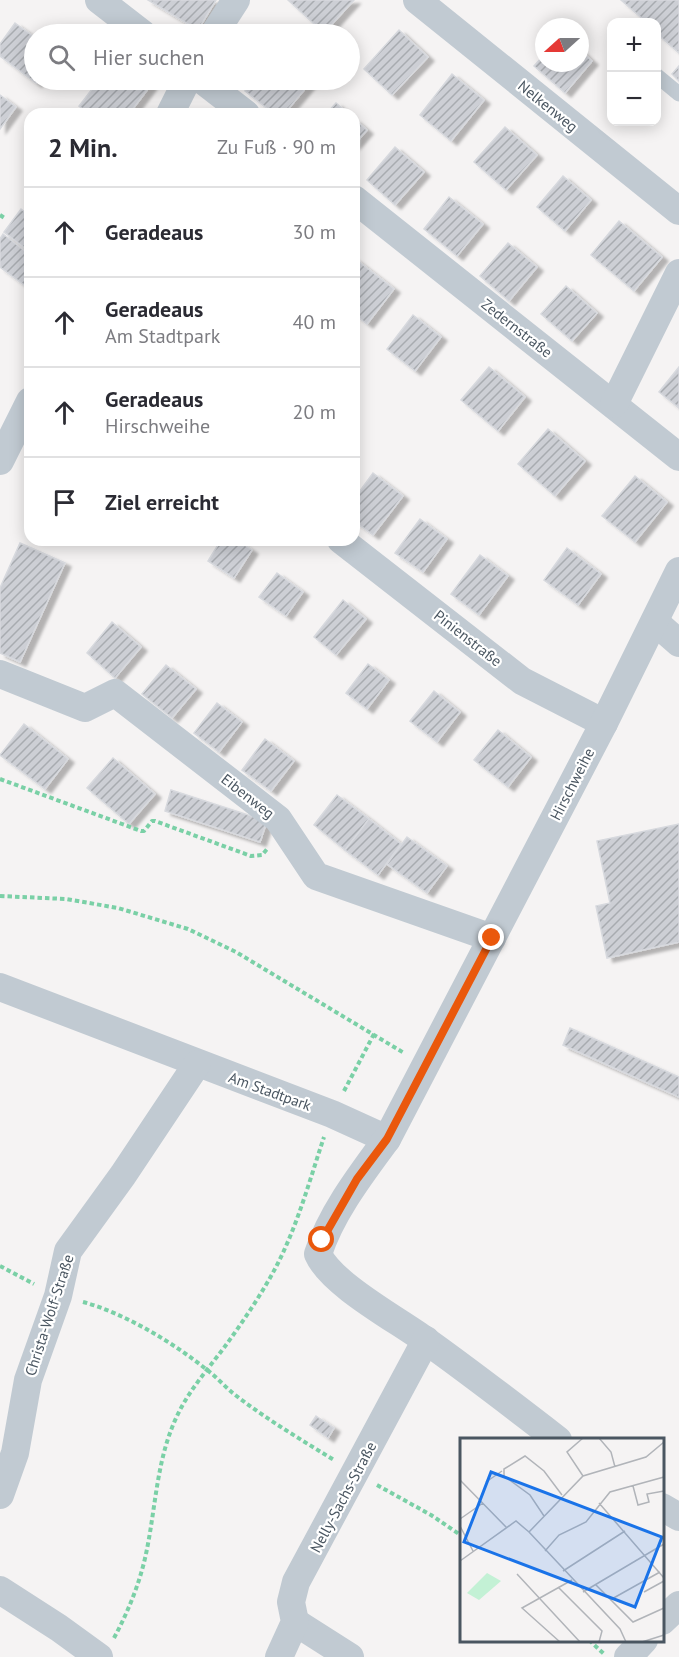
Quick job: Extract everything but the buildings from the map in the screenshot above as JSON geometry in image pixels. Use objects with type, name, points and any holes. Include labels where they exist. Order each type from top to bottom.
[{"type":"street","points":[[99,0],[130,24]]},
{"type":"street","points":[[220,24],[236,0]]},
{"type":"street","name":"Nelkenweg","points":[[417,0],[679,211]]},
{"type":"street","points":[[173,108],[182,90]]},
{"type":"street","points":[[215,90],[238,108]]},
{"type":"street","name":"Zedernstraße","points":[[360,205],[679,457]]},
{"type":"street","points":[[614,404],[679,273]]},
{"type":"street","points":[[0,461],[24,413]]},
{"type":"street","name":"Pinienstraße","points":[[349,546],[522,681],[604,723]]},
{"type":"street","name":"Hirschweihe","points":[[425,1067],[604,723],[679,571]]},
{"type":"street","points":[[655,622],[679,643]]},
{"type":"street","name":"Eibenweg","points":[[0,674],[85,708],[115,693],[278,819],[316,876],[492,938]]},
{"type":"street","name":"Am Stadtpark","points":[[0,987],[332,1114],[387,1139]]},
{"type":"street","name":"Christa-Wolf-Straße","points":[[0,1495],[15,1453],[28,1380],[58,1296],[68,1251],[123,1175],[197,1064]]},
{"type":"street","points":[[425,1067],[387,1139],[357,1179],[322,1240],[318,1254],[322,1263],[337,1279],[426,1340],[555,1438]]},
{"type":"street","name":"Nelly-Sachs-Straße","points":[[279,1657],[295,1622],[291,1602],[296,1582],[426,1340]]},
{"type":"street","points":[[664,1508],[679,1517]]},
{"type":"street","points":[[0,1590],[59,1628],[104,1652]]},
{"type":"street","points":[[664,1621],[679,1605]]},
{"type":"street","points":[[295,1622],[350,1657]]},
{"type":"street","points":[[628,1657],[643,1642]]},
{"type":"lane","points":[[661,78],[679,94]]},
{"type":"path","points":[[0,214],[6,219]]},
{"type":"path","points":[[0,779],[141,831],[155,821],[251,856],[262,855],[268,847],[278,819]]},
{"type":"path","points":[[0,896],[66,899],[118,908],[188,929],[236,952],[425,1067]]},
{"type":"path","points":[[104,1652],[128,1610],[140,1578],[147,1551],[159,1467],[177,1416],[206,1369],[225,1347],[277,1264],[302,1204],[332,1114],[374,1034]]},
{"type":"path","points":[[0,1266],[58,1296],[96,1306],[170,1343],[206,1369],[234,1394],[277,1424],[460,1535]]},
{"type":"path","points":[[590,1642],[608,1657]]},
{"type":"route","points":[[322,1240],[357,1179],[387,1139],[492,938]]}]
